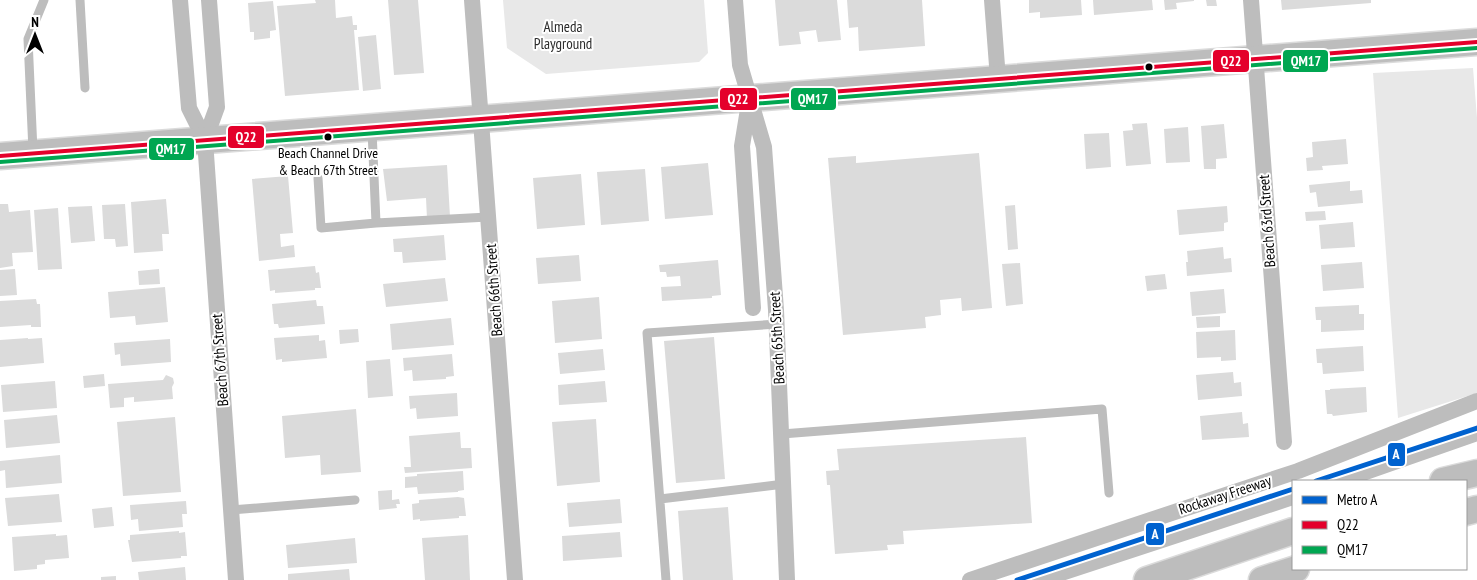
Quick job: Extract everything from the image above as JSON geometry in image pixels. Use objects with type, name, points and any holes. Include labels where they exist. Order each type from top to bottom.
[{"type":"main road","points":[[0,156],[1477,42]]},
{"type":"main road","points":[[1448,480],[1477,474]]},
{"type":"main road","points":[[1147,580],[1292,531]]},
{"type":"street","name":"Beach 67th Street","points":[[180,0],[189,108],[205,140],[236,580]]},
{"type":"street","name":"Beach 67th Street","points":[[205,140],[217,107],[209,0]]},
{"type":"street","name":"Beach 66th Street","points":[[472,0],[515,580]]},
{"type":"street","name":"Beach 65th Street","points":[[735,0],[740,65],[764,147],[777,324],[787,580]]},
{"type":"street","points":[[992,0],[998,79]]},
{"type":"street","name":"Beach 63rd Street","points":[[1251,0],[1284,442]]},
{"type":"street","name":"Beach 65th Street","points":[[750,98],[742,146],[753,308]]},
{"type":"street","name":"Rockaway Freeway","points":[[970,580],[1298,471],[1477,401]]},
{"type":"street","points":[[1343,480],[1477,433]]},
{"type":"street","name":"Rockaway Freeway","points":[[1040,580],[1292,497]]},
{"type":"lane","points":[[33,153],[28,39],[44,0]]},
{"type":"lane","points":[[80,0],[85,88]]},
{"type":"lane","points":[[372,128],[376,223]]},
{"type":"lane","points":[[318,178],[321,228],[488,217]]},
{"type":"lane","points":[[666,580],[647,333],[777,324]]},
{"type":"lane","points":[[782,434],[1102,410],[1109,492]]},
{"type":"lane","points":[[660,499],[784,484]]},
{"type":"lane","points":[[231,510],[355,500]]},
{"type":"green space","name":"Almeda Playground","points":[[503,0],[704,0],[708,53],[699,62],[546,74],[507,48]]},
{"type":"green space","points":[[1473,68],[1477,118],[1477,393],[1398,418],[1373,73]]},
{"type":"building","points":[[315,0],[335,0],[336,18],[352,16],[353,25],[357,25],[357,30],[354,30],[359,90],[285,96],[277,6],[316,3]]},
{"type":"building","points":[[388,0],[418,0],[424,73],[394,75]]},
{"type":"building","points":[[775,0],[837,0],[841,40],[818,42],[816,30],[799,32],[801,44],[779,46]]},
{"type":"building","points":[[847,0],[922,0],[925,46],[859,51],[858,27],[849,28]]},
{"type":"building","points":[[1029,0],[1081,0],[1082,15],[1040,18],[1040,12],[1029,13]]},
{"type":"building","points":[[1093,0],[1152,0],[1153,10],[1094,15]]},
{"type":"building","points":[[1164,0],[1194,1],[1176,3],[1177,9],[1165,10]]},
{"type":"building","points":[[1206,0],[1216,0],[1217,6],[1207,6]]},
{"type":"building","points":[[1281,0],[1371,0],[1371,3],[1282,10]]},
{"type":"building","points":[[273,1],[276,30],[270,31],[270,38],[254,40],[254,32],[250,32],[248,3]]},
{"type":"building","points":[[376,35],[381,89],[363,91],[358,37]]},
{"type":"building","points":[[1147,123],[1151,164],[1126,166],[1123,131],[1133,130],[1132,124]]},
{"type":"building","points":[[1224,124],[1227,158],[1216,159],[1216,169],[1204,169],[1201,126]]},
{"type":"building","points":[[1188,127],[1190,162],[1166,163],[1164,129]]},
{"type":"building","points":[[1109,133],[1111,167],[1086,169],[1084,134]]},
{"type":"building","points":[[1346,139],[1348,164],[1322,166],[1323,170],[1307,171],[1306,158],[1313,157],[1312,142]]},
{"type":"building","points":[[979,153],[992,308],[962,311],[961,298],[940,300],[941,315],[925,317],[926,328],[843,335],[828,158],[856,156],[856,163]]},
{"type":"building","points":[[708,163],[713,215],[665,219],[661,167]]},
{"type":"building","points":[[447,165],[450,217],[427,219],[426,198],[387,201],[383,169]]},
{"type":"building","points":[[645,169],[649,221],[601,225],[597,172]]},
{"type":"building","points":[[581,174],[585,225],[537,229],[533,178]]},
{"type":"building","points":[[288,176],[293,233],[280,234],[281,247],[294,245],[295,257],[259,261],[252,179]]},
{"type":"building","points":[[1350,181],[1350,191],[1362,190],[1363,203],[1318,207],[1316,192],[1310,193],[1309,185]]},
{"type":"building","points":[[166,199],[169,234],[162,234],[163,251],[134,253],[131,202]]},
{"type":"building","points":[[0,204],[8,204],[9,212],[30,210],[33,252],[12,253],[13,266],[0,268]]},
{"type":"building","points":[[125,204],[128,246],[116,247],[115,239],[104,239],[102,205]]},
{"type":"building","points":[[1015,205],[1018,249],[1008,250],[1005,206]]},
{"type":"building","points":[[92,206],[95,241],[71,243],[68,207]]},
{"type":"building","points":[[1227,206],[1228,222],[1224,223],[1224,231],[1179,235],[1177,210]]},
{"type":"building","points":[[58,208],[62,269],[38,270],[34,210]]},
{"type":"building","points":[[1325,211],[1326,220],[1306,221],[1305,212]]},
{"type":"building","points":[[1353,222],[1355,247],[1321,249],[1319,225]]},
{"type":"building","points":[[444,235],[446,260],[403,263],[402,252],[394,252],[393,239]]},
{"type":"building","points":[[1223,247],[1224,259],[1231,258],[1232,272],[1187,276],[1187,251]]},
{"type":"building","points":[[579,255],[581,281],[538,284],[536,258]]},
{"type":"building","points":[[718,260],[721,295],[712,296],[712,298],[662,301],[661,287],[681,286],[680,276],[667,277],[666,272],[660,272],[659,265]]},
{"type":"building","points":[[1362,262],[1364,288],[1323,291],[1321,265]]},
{"type":"building","points":[[1020,263],[1023,304],[1006,306],[1002,264]]},
{"type":"building","points":[[315,266],[316,273],[319,272],[321,288],[275,293],[275,290],[270,291],[268,270]]},
{"type":"building","points":[[15,269],[17,295],[0,296],[0,270]]},
{"type":"building","points":[[159,269],[160,284],[139,285],[138,271]]},
{"type":"building","points":[[1165,274],[1167,289],[1147,291],[1145,276]]},
{"type":"building","points":[[445,278],[448,301],[386,307],[383,284]]},
{"type":"building","points":[[165,287],[168,322],[136,325],[135,316],[110,318],[108,292]]},
{"type":"building","points":[[1224,289],[1226,313],[1192,316],[1190,292]]},
{"type":"building","points":[[599,297],[602,339],[555,343],[552,301]]},
{"type":"building","points":[[36,299],[37,304],[40,304],[41,327],[31,327],[31,325],[0,327],[0,301]]},
{"type":"building","points":[[316,300],[317,306],[323,306],[325,324],[279,328],[278,324],[274,324],[272,304]]},
{"type":"building","points":[[1359,305],[1359,314],[1364,314],[1364,330],[1321,332],[1321,320],[1316,320],[1315,307]]},
{"type":"building","points":[[1220,316],[1220,327],[1197,328],[1196,317]]},
{"type":"building","points":[[451,318],[454,345],[392,350],[390,324]]},
{"type":"building","points":[[358,329],[359,342],[340,344],[339,330]]},
{"type":"building","points":[[1235,330],[1236,360],[1221,361],[1221,357],[1197,358],[1196,332]]},
{"type":"building","points":[[319,335],[319,341],[325,340],[327,358],[282,362],[282,359],[276,360],[274,338]]},
{"type":"building","points":[[714,337],[725,479],[676,483],[664,341]]},
{"type":"building","points":[[42,338],[44,363],[0,367],[0,340]]},
{"type":"building","points":[[170,339],[171,362],[121,366],[120,354],[115,355],[114,343]]},
{"type":"building","points":[[1363,346],[1364,371],[1323,374],[1322,363],[1317,363],[1316,349]]},
{"type":"building","points":[[603,349],[605,370],[560,374],[558,353]]},
{"type":"building","points":[[452,354],[454,376],[446,377],[446,379],[413,381],[412,370],[404,371],[403,358]]},
{"type":"building","points":[[390,359],[393,396],[368,398],[366,361]]},
{"type":"building","points":[[1233,372],[1234,383],[1241,382],[1242,396],[1198,400],[1196,375]]},
{"type":"building","points":[[104,374],[105,386],[84,388],[83,376]]},
{"type":"building","points":[[166,375],[173,378],[173,399],[134,402],[134,397],[124,398],[124,407],[110,408],[108,384],[163,380]]},
{"type":"building","points":[[55,381],[57,408],[3,412],[1,385]]},
{"type":"building","points":[[605,381],[607,402],[559,405],[558,385]]},
{"type":"building","points":[[1366,387],[1367,412],[1333,416],[1332,414],[1327,414],[1325,390]]},
{"type":"building","points":[[457,393],[458,416],[417,419],[416,408],[410,409],[409,396]]},
{"type":"building","points":[[356,409],[361,472],[321,475],[320,455],[285,458],[282,416]]},
{"type":"building","points":[[1242,412],[1243,424],[1248,423],[1249,437],[1202,440],[1200,416]]},
{"type":"building","points":[[57,415],[60,443],[6,448],[4,420]]},
{"type":"building","points":[[175,417],[181,492],[123,496],[117,422]]},
{"type":"building","points":[[596,419],[600,482],[557,486],[552,422]]},
{"type":"building","points":[[460,432],[461,448],[471,448],[472,468],[405,473],[404,467],[411,467],[409,436]]},
{"type":"building","points":[[1026,437],[1032,523],[903,531],[904,544],[887,545],[888,550],[835,554],[830,485],[827,485],[826,471],[839,470],[837,449]]},
{"type":"building","points":[[60,455],[62,483],[6,488],[5,470],[0,471],[0,461]]},
{"type":"building","points":[[463,471],[464,490],[458,492],[418,494],[417,487],[405,488],[405,477],[417,476],[417,474]]},
{"type":"building","points":[[392,490],[392,500],[399,499],[400,504],[396,504],[397,508],[379,510],[378,491]]},
{"type":"building","points":[[59,494],[62,522],[8,526],[5,498]]},
{"type":"building","points":[[464,498],[466,516],[420,521],[420,519],[413,520],[412,504],[419,503],[419,500]]},
{"type":"building","points":[[620,499],[622,523],[569,527],[567,503]]},
{"type":"building","points":[[186,501],[187,514],[182,514],[183,527],[139,531],[138,519],[131,520],[130,505]]},
{"type":"building","points":[[112,507],[114,526],[94,528],[92,509]]},
{"type":"building","points":[[728,507],[733,580],[683,580],[678,511]]},
{"type":"building","points":[[179,531],[179,533],[185,532],[187,556],[132,562],[128,540],[130,540],[130,535]]},
{"type":"building","points":[[620,532],[622,557],[563,561],[562,536]]},
{"type":"building","points":[[56,534],[56,536],[67,535],[69,558],[45,560],[45,564],[37,565],[37,569],[14,571],[12,537]]},
{"type":"building","points":[[468,535],[470,580],[425,580],[422,538]]},
{"type":"building","points":[[355,538],[357,563],[288,568],[286,545]]},
{"type":"building","points":[[185,567],[186,580],[139,580],[138,572]]},
{"type":"building","points":[[349,569],[350,580],[288,580],[288,574]]},
{"type":"building","points":[[116,576],[116,580],[101,580],[101,577]]},
{"type":"metro line","name":"A","points":[[1319,480],[1477,428]]},
{"type":"metro line","name":"A","points":[[1017,580],[1292,489]]},
{"type":"transit line","name":"Q22","points":[[0,156],[1477,42]]},
{"type":"transit line","name":"QM17","points":[[0,162],[1477,48]]},
{"type":"place","name":"Beach Channel Drive & Beach 67th Street","points":[[328,137]]}]
